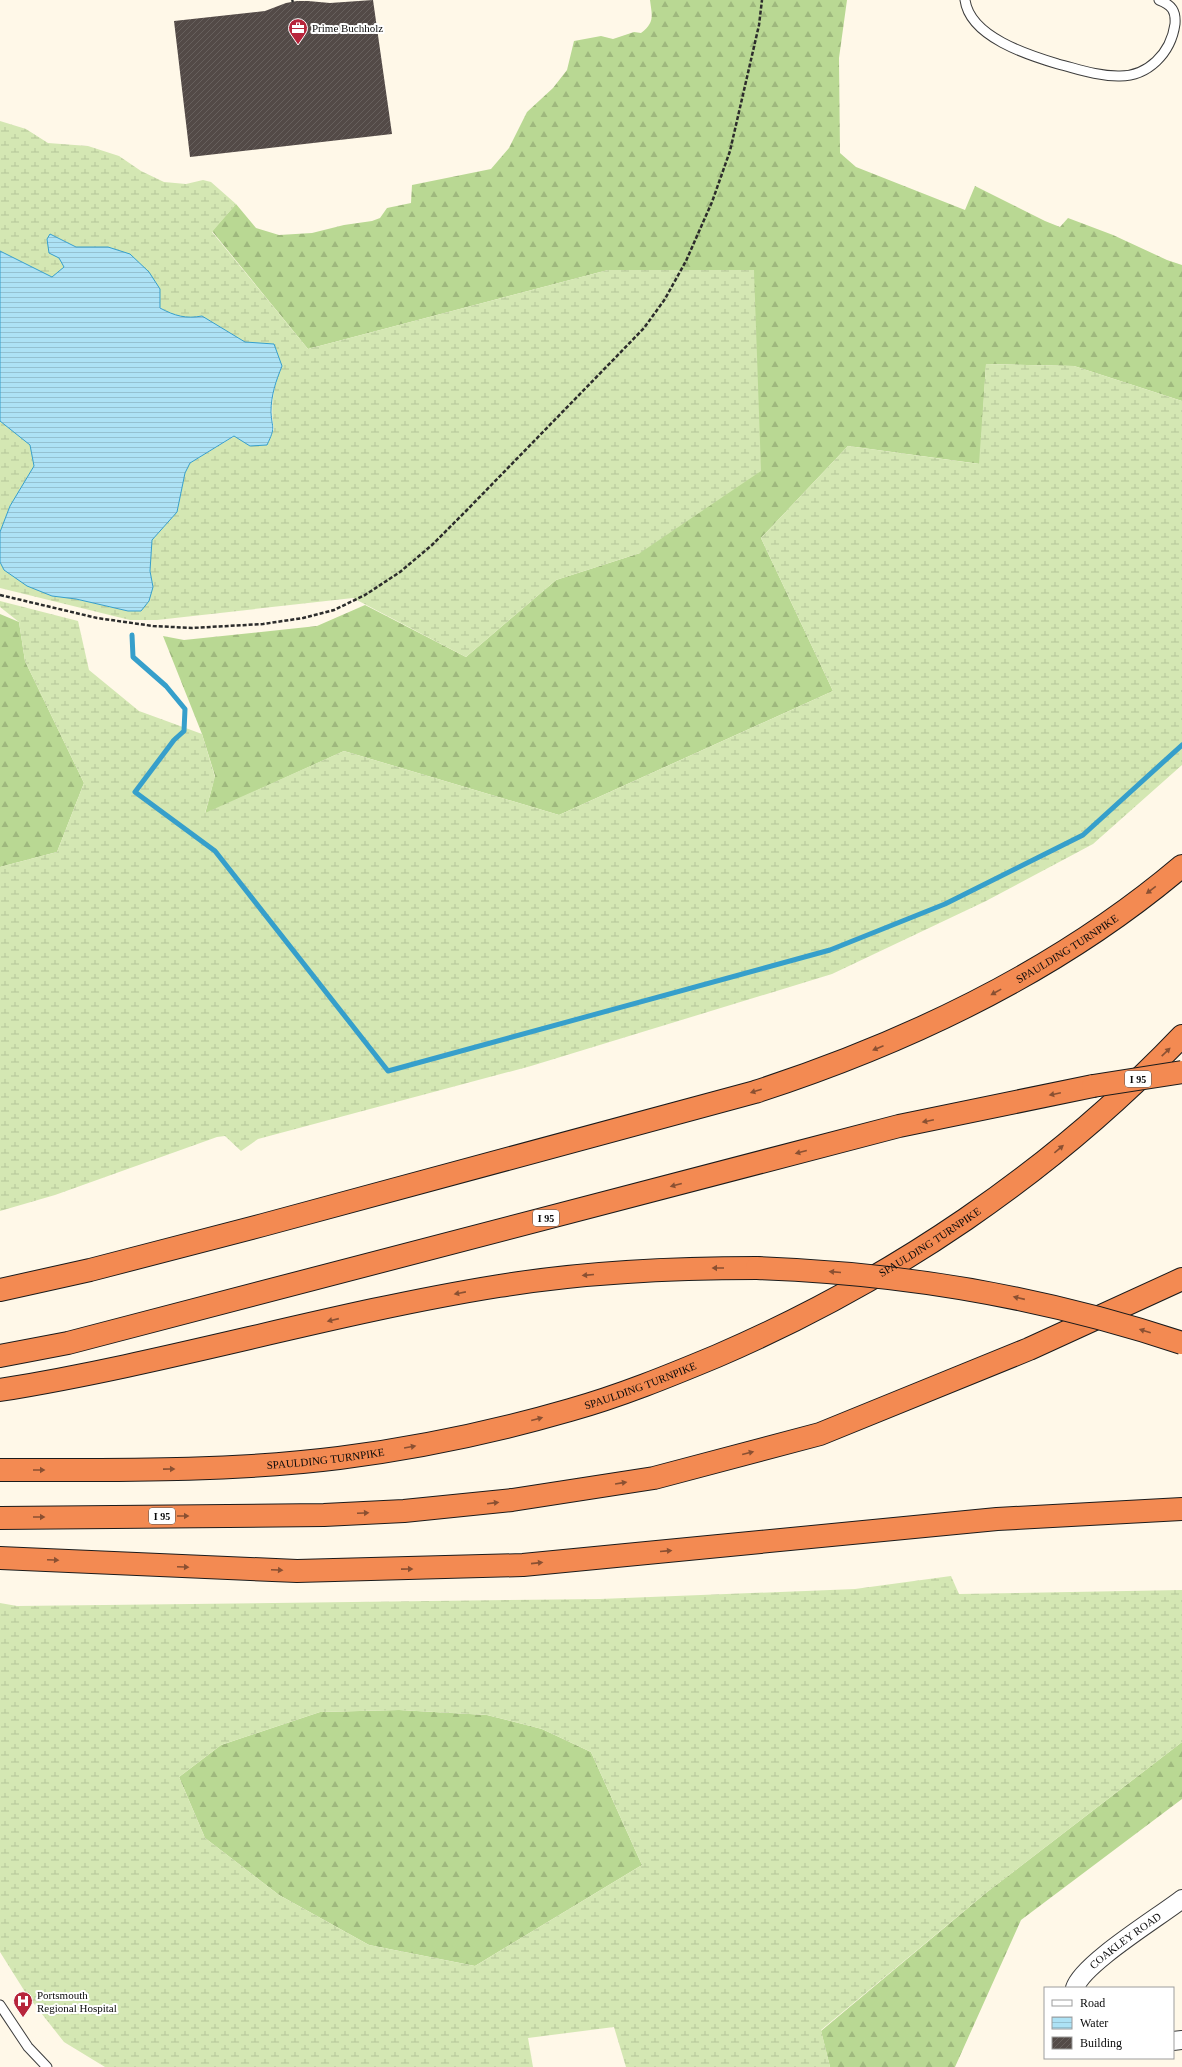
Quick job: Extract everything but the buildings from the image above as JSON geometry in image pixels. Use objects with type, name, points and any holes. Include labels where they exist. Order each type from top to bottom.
[{"type":"highway","name":"SPAULDING TURNPIKE","points":[[0,1290],[90,1270],[321,1210],[755,1092],[810,1074],[902,1038],[976,1003],[1028,974],[1128,908],[1182,866]]},
{"type":"highway","name":"SPAULDING TURNPIKE","points":[[0,1470],[219,1468],[337,1458],[397,1450],[492,1430],[571,1410],[627,1392],[683,1370],[792,1321],[845,1294],[947,1232],[1044,1162],[1085,1128],[1182,1036]]},
{"type":"highway","name":"I 95","points":[[0,1356],[68,1343],[899,1126],[1093,1086],[1182,1072]]},
{"type":"highway","points":[[0,1390],[174,1356],[376,1310],[499,1286],[561,1277],[686,1268],[814,1270],[874,1275],[1001,1294],[1076,1312],[1182,1343]]},
{"type":"highway","name":"I 95","points":[[0,1518],[324,1515],[404,1511],[512,1500],[654,1478],[820,1434],[1029,1349],[1182,1279]]},
{"type":"highway","points":[[0,1558],[297,1571],[523,1565],[1004,1518],[1182,1509]]},
{"type":"street","name":"COAKLEY ROAD","points":[[1076,1987],[1087,1972],[1099,1960],[1182,1899]]},
{"type":"lane","points":[[965,0],[972,18],[984,30],[1008,46],[1072,68],[1098,74],[1120,76],[1141,71],[1157,62],[1168,48],[1174,32],[1176,14],[1170,4],[1159,0]]},
{"type":"lane","points":[[1,2008],[28,2048],[47,2067]]},
{"type":"path","points":[[0,595],[98,618],[152,626],[192,628],[263,624],[303,618],[334,610],[365,595],[400,572],[432,545],[466,511],[644,328],[665,298],[686,261],[712,202],[730,152],[759,25],[762,0]]},
{"type":"green space","points":[[650,0],[847,0],[839,58],[840,153],[856,167],[965,210],[975,186],[1060,227],[1068,218],[1113,235],[1167,260],[1182,265],[1182,401],[1074,366],[986,364],[980,464],[848,446],[761,538],[833,691],[559,815],[344,751],[205,814],[215,776],[202,734],[163,636],[184,640],[317,626],[365,605],[466,657],[556,580],[640,553],[608,270],[308,349],[212,231],[236,204],[256,228],[279,235],[312,233],[344,225],[372,221],[380,218],[387,208],[411,203],[412,185],[491,169],[509,148],[527,112],[553,88],[567,70],[574,41],[601,36],[613,39],[634,32],[641,33],[651,22],[652,15]]},
{"type":"green space","points":[[0,121],[26,129],[48,143],[88,146],[119,156],[141,171],[164,182],[186,184],[203,180],[211,182],[236,204],[212,232],[308,349],[608,270],[754,270],[761,471],[640,553],[556,580],[466,657],[353,598],[157,620],[130,620],[0,588],[0,562],[4,570],[52,596],[76,599],[128,611],[141,611],[153,587],[150,571],[152,540],[177,512],[185,473],[190,463],[235,436],[250,446],[274,430],[272,413],[273,397],[276,382],[282,366],[274,344],[245,342],[202,316],[182,318],[167,312],[139,286],[108,247],[76,247],[50,234],[64,267],[52,277],[0,251]]},
{"type":"green space","points":[[986,364],[1074,366],[1182,401],[1182,765],[1093,844],[986,901],[832,974],[531,1066],[258,1139],[241,1151],[225,1136],[217,1137],[55,1195],[0,1211],[0,867],[57,852],[84,783],[25,661],[19,622],[0,607],[0,601],[78,621],[89,670],[139,711],[202,734],[215,777],[205,813],[344,751],[559,815],[833,691],[761,538],[848,446],[979,464]]},
{"type":"green space","points":[[0,421],[30,445],[34,466],[10,506],[0,532]]},
{"type":"green space","points":[[0,614],[19,622],[25,661],[84,783],[57,852],[0,867]]},
{"type":"green space","points":[[951,1576],[959,1594],[1182,1590],[1182,1742],[987,1892],[821,2030],[830,2067],[626,2067],[614,2027],[528,2038],[533,2067],[105,2067],[64,2042],[27,1995],[0,1952],[0,1603],[17,1606],[600,1599],[855,1589]],"holes":[[[399,1710],[487,1715],[542,1729],[591,1752],[642,1865],[475,1966],[369,1945],[279,1895],[205,1838],[179,1777],[221,1745],[320,1712]]]},
{"type":"green space","points":[[399,1710],[487,1715],[542,1729],[591,1752],[642,1865],[475,1966],[369,1945],[279,1895],[205,1838],[179,1777],[221,1745],[320,1712]]},
{"type":"green space","points":[[1182,1742],[1182,1799],[1021,1920],[955,2067],[830,2067],[821,2031],[987,1892]]},
{"type":"water","points":[[50,234],[76,247],[108,247],[130,254],[149,272],[160,289],[160,308],[181,316],[202,316],[245,342],[274,344],[282,366],[273,394],[271,406],[273,425],[272,434],[267,445],[250,446],[234,436],[190,463],[185,473],[177,512],[152,540],[150,571],[153,587],[149,601],[141,611],[128,611],[76,599],[52,596],[27,586],[4,570],[0,562],[0,532],[10,506],[34,466],[30,445],[0,421],[0,251],[52,277],[64,267],[59,258],[49,253],[47,239]]},
{"type":"waterway","points":[[132,635],[133,657],[166,686],[185,709],[184,731],[174,740],[135,792],[215,851],[388,1071],[830,950],[945,904],[1083,835],[1182,745]]},
{"type":"place","name":"Prime Buchholz","points":[[298,45]]},
{"type":"place","name":"Portsmouth Regional Hospital","points":[[23,2018]]}]
